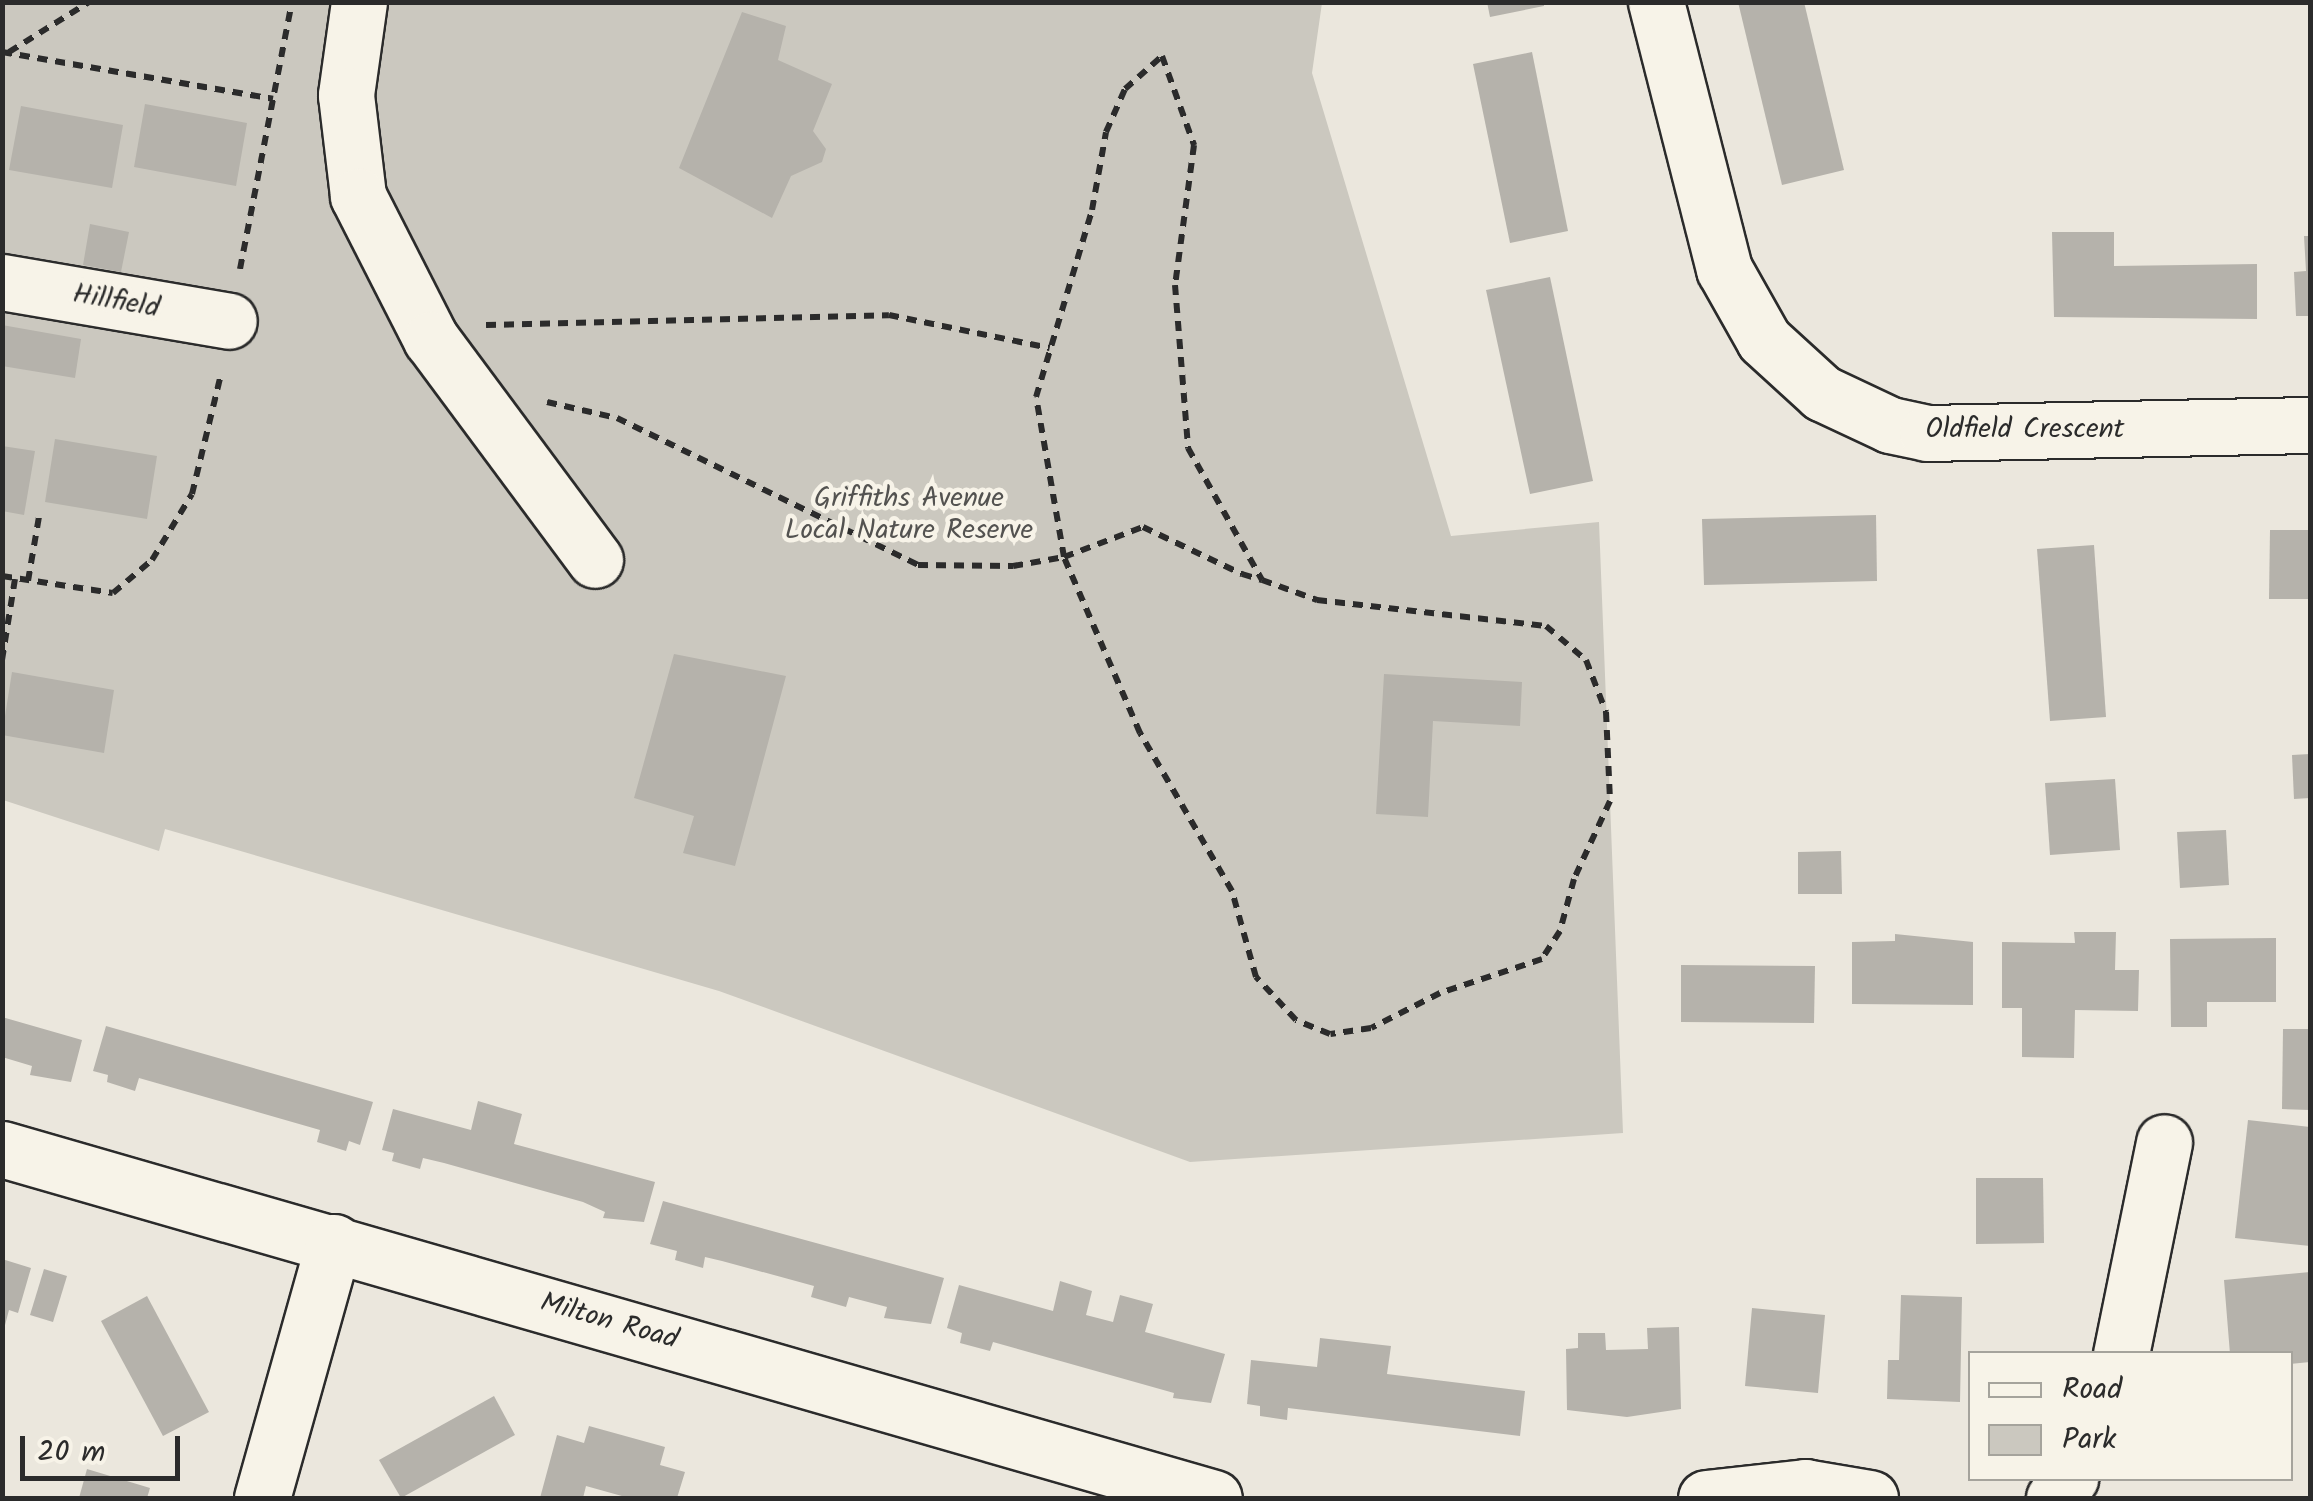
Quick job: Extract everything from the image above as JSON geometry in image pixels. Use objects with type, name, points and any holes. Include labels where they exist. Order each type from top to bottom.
[{"type":"street","points":[[359,2],[346,95],[358,196],[431,339],[595,560]]},
{"type":"street","name":"Oldfield Crescent","points":[[1656,2],[1724,269],[1764,340],[1822,394],[1855,412],[1927,433],[2310,425]]},
{"type":"street","name":"Hillfield","points":[[2,282],[229,321]]},
{"type":"street","points":[[2122,1351],[2164,1142]]},
{"type":"street","name":"Milton Road","points":[[2,1149],[1214,1498]]},
{"type":"street","points":[[262,1498],[334,1242]]},
{"type":"street","points":[[1706,1498],[1805,1488],[1870,1498]]},
{"type":"path","points":[[5,53],[88,2]]},
{"type":"path","points":[[5,53],[273,100]]},
{"type":"path","points":[[480,408],[517,395],[618,418],[918,565],[1014,566],[1064,557],[1143,527],[1262,580],[1318,600],[1546,626],[1586,660],[1606,712],[1610,800],[1574,879],[1560,932],[1542,960],[1440,993],[1371,1028],[1330,1034],[1296,1020],[1256,976],[1232,892],[1140,734],[1064,557],[1036,397],[1092,210],[1106,132],[1125,89],[1162,56],[1194,145],[1175,285],[1188,448],[1262,580]]},
{"type":"path","points":[[431,339],[490,324],[890,314],[1050,348]]},
{"type":"path","points":[[28,580],[40,511]]},
{"type":"path","points":[[2,576],[67,586]]},
{"type":"path","points":[[2,660],[15,578]]},
{"type":"green space","name":"Griffiths Avenue Local Nature Reserve","points":[[2,3],[1322,3],[1312,73],[1451,536],[1599,522],[1623,1133],[1190,1162],[719,991],[165,829],[159,851],[3,800]]},
{"type":"building","points":[[1487,2],[1544,2],[1544,6],[1490,17]]},
{"type":"building","points":[[1738,2],[1804,2],[1844,170],[1782,185]]},
{"type":"building","points":[[742,12],[786,26],[778,60],[832,84],[813,131],[826,149],[822,162],[791,176],[772,218],[679,168]]},
{"type":"building","points":[[1532,52],[1568,231],[1510,243],[1473,64]]},
{"type":"building","points":[[145,104],[247,123],[236,186],[134,167]]},
{"type":"building","points":[[21,106],[123,125],[112,188],[9,170]]},
{"type":"building","points":[[90,224],[129,232],[121,272],[83,265]]},
{"type":"building","points":[[2052,232],[2114,232],[2114,266],[2257,264],[2257,319],[2054,317]]},
{"type":"building","points":[[2304,236],[2310,236],[2310,316],[2296,316],[2294,272],[2306,271]]},
{"type":"building","points":[[1550,277],[1593,481],[1530,494],[1486,290]]},
{"type":"building","points":[[2,325],[81,339],[75,378],[2,366]]},
{"type":"building","points":[[55,439],[157,456],[147,519],[45,502]]},
{"type":"building","points":[[2,446],[35,451],[24,515],[2,511]]},
{"type":"building","points":[[1876,515],[1877,581],[1704,585],[1702,519]]},
{"type":"building","points":[[2270,530],[2310,530],[2310,599],[2269,599]]},
{"type":"building","points":[[2094,545],[2106,717],[2050,721],[2037,549]]},
{"type":"building","points":[[674,654],[786,676],[735,866],[683,853],[694,816],[634,798]]},
{"type":"building","points":[[12,672],[114,690],[104,753],[2,735]]},
{"type":"building","points":[[1384,674],[1522,682],[1520,726],[1433,721],[1428,817],[1376,814]]},
{"type":"building","points":[[2310,754],[2310,798],[2294,799],[2292,755]]},
{"type":"building","points":[[2115,779],[2120,850],[2050,855],[2045,783]]},
{"type":"building","points":[[2226,830],[2229,885],[2180,888],[2177,832]]},
{"type":"building","points":[[1841,851],[1842,894],[1798,894],[1798,852]]},
{"type":"building","points":[[2074,932],[2116,932],[2115,970],[2139,970],[2138,1011],[2075,1010],[2074,1058],[2022,1057],[2022,1008],[2002,1008],[2002,942],[2075,943]]},
{"type":"building","points":[[1895,934],[1973,942],[1973,1005],[1852,1004],[1852,942],[1895,941]]},
{"type":"building","points":[[2276,938],[2276,1002],[2207,1002],[2207,1027],[2171,1027],[2170,939]]},
{"type":"building","points":[[1681,965],[1815,966],[1814,1023],[1681,1022]]},
{"type":"building","points":[[2,1017],[82,1040],[71,1082],[30,1075],[32,1066],[2,1057]]},
{"type":"building","points":[[106,1026],[373,1102],[360,1145],[349,1141],[346,1151],[317,1142],[320,1130],[139,1078],[135,1091],[107,1082],[108,1075],[93,1071]]},
{"type":"building","points":[[2283,1029],[2310,1029],[2310,1110],[2282,1109]]},
{"type":"building","points":[[478,1101],[522,1114],[514,1144],[655,1182],[644,1222],[603,1218],[605,1212],[583,1202],[423,1158],[420,1169],[392,1161],[394,1153],[382,1150],[393,1109],[471,1130]]},
{"type":"building","points":[[2248,1120],[2310,1127],[2310,1246],[2235,1238]]},
{"type":"building","points":[[1976,1178],[2043,1178],[2044,1243],[1976,1244]]},
{"type":"building","points":[[663,1201],[944,1278],[931,1324],[884,1318],[887,1307],[849,1297],[846,1307],[811,1297],[814,1286],[722,1261],[705,1257],[703,1268],[675,1260],[677,1251],[650,1244]]},
{"type":"building","points":[[2,1259],[31,1268],[18,1313],[9,1310],[4,1329]]},
{"type":"building","points":[[44,1269],[67,1276],[53,1322],[30,1315]]},
{"type":"building","points":[[2310,1272],[2310,1362],[2293,1364],[2293,1351],[2230,1351],[2224,1280]]},
{"type":"building","points":[[1060,1281],[1092,1291],[1086,1315],[1113,1322],[1120,1295],[1153,1304],[1145,1332],[1225,1354],[1211,1403],[1173,1398],[1174,1393],[993,1342],[990,1351],[960,1343],[962,1333],[947,1328],[959,1285],[1053,1311]]},
{"type":"building","points":[[1901,1295],[1962,1297],[1960,1402],[1887,1399],[1888,1360],[1899,1360]]},
{"type":"building","points":[[147,1296],[209,1412],[163,1436],[101,1321]]},
{"type":"building","points":[[1752,1308],[1825,1315],[1818,1393],[1745,1386]]},
{"type":"building","points":[[1679,1327],[1681,1409],[1627,1417],[1567,1410],[1566,1349],[1578,1348],[1578,1333],[1605,1333],[1606,1350],[1648,1349],[1647,1328]]},
{"type":"building","points":[[1320,1338],[1391,1346],[1387,1374],[1525,1391],[1520,1436],[1288,1408],[1287,1420],[1260,1416],[1260,1406],[1247,1404],[1251,1360],[1317,1367]]},
{"type":"building","points":[[494,1396],[515,1435],[401,1498],[379,1460]]},
{"type":"building","points":[[589,1426],[665,1447],[660,1465],[685,1472],[677,1498],[629,1498],[586,1486],[583,1498],[540,1498],[557,1435],[584,1443]]},
{"type":"building","points":[[87,1469],[150,1488],[147,1498],[79,1498]]}]
